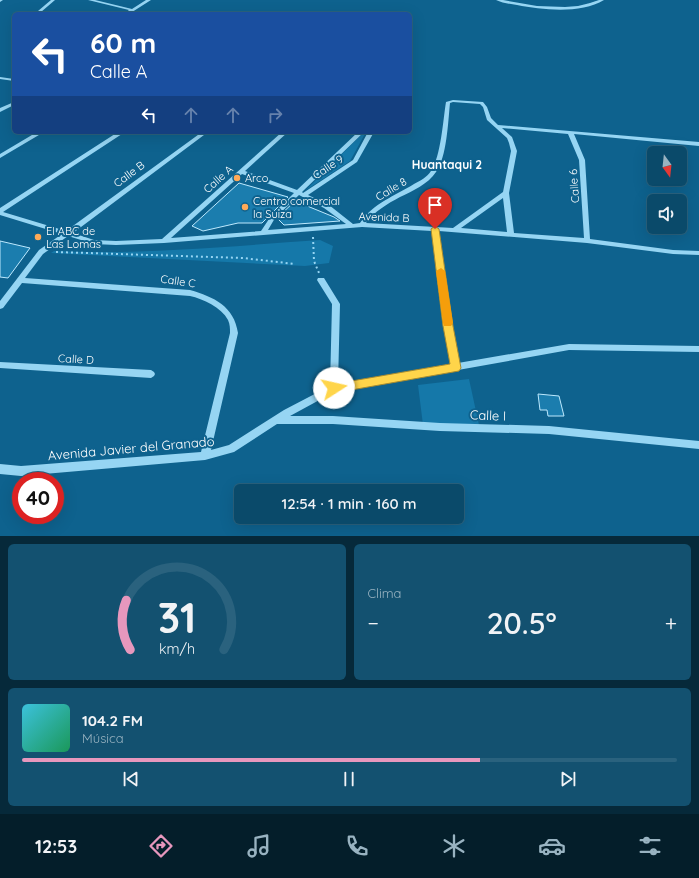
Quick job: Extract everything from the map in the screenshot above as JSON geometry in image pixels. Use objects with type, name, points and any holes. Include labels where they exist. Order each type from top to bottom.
[{"type":"street","points":[[38,12],[53,0]]},
{"type":"street","points":[[90,0],[132,10]]},
{"type":"street","points":[[129,12],[149,0]]},
{"type":"street","points":[[498,0],[510,3],[552,8],[586,6],[595,4],[602,0]]},
{"type":"street","points":[[0,78],[12,80]]},
{"type":"street","name":"Calle 8","points":[[362,225],[373,211],[410,189],[434,171],[439,159],[448,102],[481,103],[485,106],[489,119],[497,126]]},
{"type":"street","points":[[0,110],[12,104]]},
{"type":"street","points":[[497,126],[699,144]]},
{"type":"street","points":[[497,126],[509,137],[514,151],[506,193],[511,235]]},
{"type":"street","name":"Calle 6","points":[[570,132],[582,160],[587,240]]},
{"type":"street","points":[[0,156],[38,134]]},
{"type":"street","points":[[0,212],[119,134]]},
{"type":"street","name":"Calle B","points":[[0,306],[41,252],[202,134]]},
{"type":"street","name":"Calle A","points":[[164,241],[242,172],[282,134]]},
{"type":"street","points":[[263,233],[273,217],[301,194],[358,134]]},
{"type":"street","name":"Calle 9","points":[[301,194],[355,161],[371,134]]},
{"type":"street","points":[[242,172],[301,194],[339,214],[351,225]]},
{"type":"street","points":[[454,230],[506,193]]},
{"type":"street","name":"Avenida B","points":[[0,212],[94,242],[116,243],[164,241],[362,225],[587,240],[673,252],[699,253]]},
{"type":"street","points":[[435,229],[448,326],[456,368]]},
{"type":"street","name":"Calle C","points":[[21,280],[177,290],[202,296],[228,314],[232,322],[234,333],[205,456]]},
{"type":"street","points":[[321,280],[336,304],[334,388]]},
{"type":"street","name":"Avenida Javier del Granado","points":[[0,469],[20,471],[205,456],[231,449],[276,420],[334,388],[456,368],[569,347],[699,349]]},
{"type":"street","name":"Calle D","points":[[0,366],[151,374]]},
{"type":"street","name":"Calle I","points":[[276,420],[333,420],[440,427],[549,430],[699,445]]},
{"type":"path","points":[[312,230],[314,261],[321,280]]},
{"type":"path","points":[[41,252],[144,253],[280,260],[295,264]]},
{"type":"shaded area","points":[[362,134],[365,134],[350,161],[306,190]]},
{"type":"shaded area","points":[[320,240],[333,246],[329,263],[305,266],[51,253],[54,251],[154,251]]},
{"type":"shaded area","points":[[469,379],[479,425],[423,425],[418,385]]},
{"type":"building","name":"Centro comercial la Suiza","points":[[239,183],[288,197],[262,223],[238,223],[203,231],[192,226]]},
{"type":"building","points":[[295,201],[334,217],[340,221],[284,225],[277,218]]},
{"type":"building","points":[[0,241],[30,248],[8,278],[0,277]]},
{"type":"building","points":[[538,394],[559,396],[564,416],[548,416],[547,410],[540,410]]},
{"type":"slow traffic","points":[[441,271],[448,323]]},
{"type":"place","name":"Arco","points":[[237,178]]},
{"type":"place","name":"Centro comercial la Suiza","points":[[245,207]]},
{"type":"place","name":"El ABC de Las Lomas","points":[[38,237]]},
{"type":"district","name":"Huantaqui 2","points":[[447,164]]},
{"type":"route","points":[[334,388],[456,368],[448,326],[435,229]]}]
